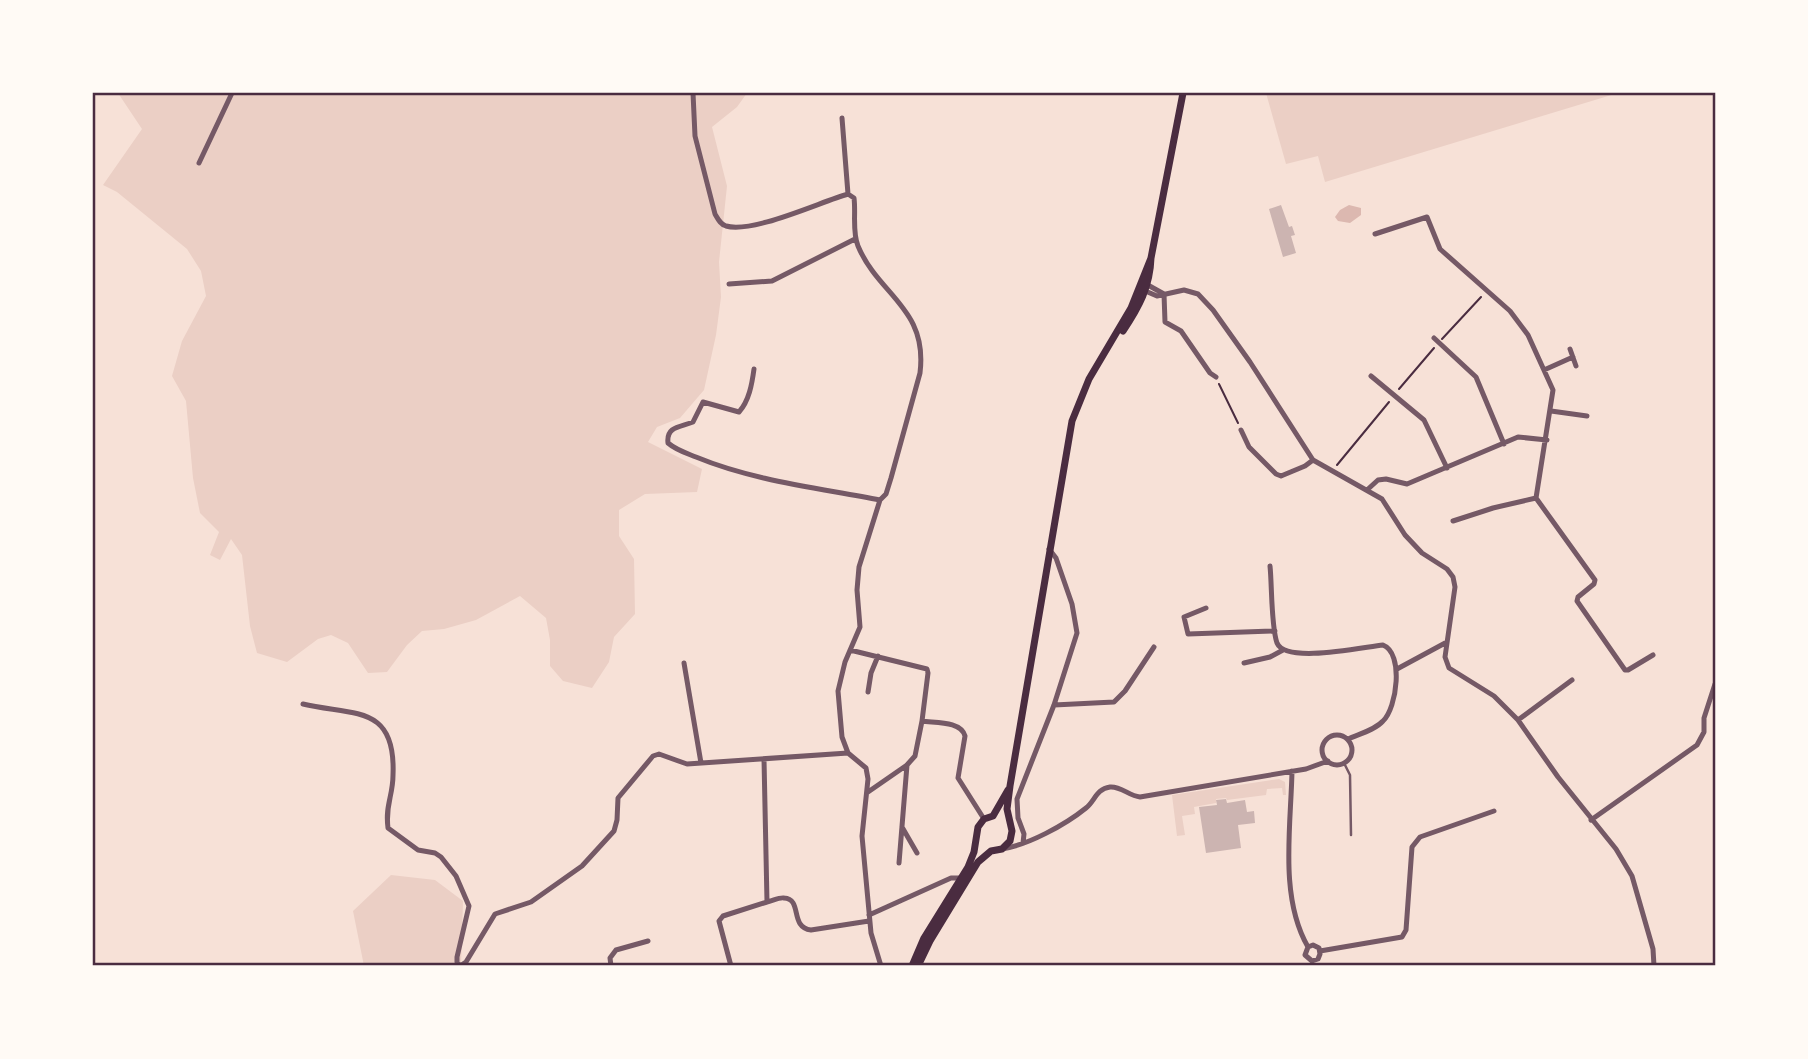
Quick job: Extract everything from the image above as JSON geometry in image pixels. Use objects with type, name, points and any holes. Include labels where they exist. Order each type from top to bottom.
[{"type":"main road","points":[[918,966],[978,862],[991,851],[1007,846],[1012,835],[1007,809],[1010,786],[1072,421],[1089,379],[1144,287],[1185,93]]},
{"type":"main road","points":[[912,966],[924,938],[972,858],[978,827],[988,818],[1010,786]]},
{"type":"main road","points":[[988,818],[1002,818],[1009,824]]},
{"type":"main road","points":[[977,838],[982,846],[991,851]]},
{"type":"street","points":[[199,163],[232,93]]},
{"type":"street","points":[[692,93],[695,136],[715,214],[722,224],[728,227],[761,223],[848,194]]},
{"type":"street","points":[[842,118],[848,194]]},
{"type":"street","points":[[848,194],[854,198],[855,239],[870,266],[910,317],[916,329],[922,357],[891,478],[886,494],[880,500],[859,567],[857,590],[860,627],[841,675],[838,691],[842,737],[848,753],[866,768],[868,792],[862,836],[869,918],[881,966]]},
{"type":"street","points":[[1375,234],[1427,217],[1440,249],[1510,311],[1528,335],[1553,390],[1536,498],[1595,580],[1577,601],[1625,670],[1653,654]]},
{"type":"street","points":[[729,284],[772,281],[855,239]]},
{"type":"street","points":[[1144,287],[1157,296],[1191,291],[1203,299],[1250,362],[1313,460],[1382,499],[1405,534],[1422,553],[1447,569],[1455,587],[1447,642],[1446,657],[1449,668],[1493,696],[1518,720],[1591,820],[1616,849],[1632,876],[1653,949],[1654,966]]},
{"type":"street","points":[[1164,294],[1165,322],[1181,331],[1210,373],[1216,377]]},
{"type":"street","points":[[1436,340],[1476,377],[1504,444]]},
{"type":"street","points":[[1570,349],[1576,366]]},
{"type":"street","points":[[1544,370],[1573,357]]},
{"type":"street","points":[[754,369],[751,390],[739,412],[702,402],[693,422],[671,430],[667,437],[668,443],[712,463],[742,472],[880,500]]},
{"type":"street","points":[[1371,376],[1424,420],[1447,468]]},
{"type":"street","points":[[1551,411],[1587,416]]},
{"type":"street","points":[[1241,430],[1250,447],[1276,474],[1281,476],[1313,460]]},
{"type":"street","points":[[1367,489],[1378,480],[1386,479],[1407,484],[1518,437],[1547,440]]},
{"type":"street","points":[[1452,522],[1493,508],[1536,498]]},
{"type":"street","points":[[1023,844],[1024,834],[1018,818],[1017,799],[1054,705],[1077,633],[1072,604],[1056,558],[1049,550]]},
{"type":"street","points":[[1270,566],[1275,631],[1278,644],[1283,650],[1288,653],[1320,653],[1383,645],[1391,651],[1397,669],[1394,695],[1387,716],[1377,726],[1348,740]]},
{"type":"street","points":[[1206,608],[1184,617],[1188,634],[1275,631]]},
{"type":"street","points":[[1397,669],[1447,642]]},
{"type":"street","points":[[1054,705],[1114,702],[1125,691],[1154,647]]},
{"type":"street","points":[[850,650],[927,669],[928,673],[915,756],[907,765],[868,792]]},
{"type":"street","points":[[1244,663],[1270,657],[1283,650]]},
{"type":"street","points":[[868,692],[871,673],[878,656]]},
{"type":"street","points":[[684,663],[701,763]]},
{"type":"street","points":[[1518,720],[1572,680]]},
{"type":"street","points":[[1591,820],[1697,745],[1704,732],[1704,718],[1715,684]]},
{"type":"street","points":[[303,704],[327,710],[347,710],[376,720],[386,731],[392,748],[394,774],[386,811],[388,828],[418,850],[441,857],[456,876],[469,906],[457,957],[460,965],[466,961],[495,914],[531,902],[582,866],[614,831],[618,798],[650,758],[659,754],[677,762],[701,763],[848,753]]},
{"type":"street","points":[[922,721],[959,726],[964,730],[958,778],[988,818]]},
{"type":"street","points":[[1340,735],[1348,740],[1352,752],[1345,763],[1336,765],[1328,761],[1322,748],[1327,739],[1340,735]]},
{"type":"street","points":[[764,759],[767,902]]},
{"type":"street","points":[[1002,849],[1023,844],[1084,810],[1100,790],[1107,787],[1140,797],[1292,771],[1318,766],[1328,761]]},
{"type":"street","points":[[899,863],[907,765]]},
{"type":"street","points":[[1292,771],[1290,879],[1298,928],[1308,947]]},
{"type":"street","points":[[1320,951],[1402,937],[1406,930],[1412,847],[1420,837],[1494,811]]},
{"type":"street","points":[[902,827],[917,853]]},
{"type":"street","points":[[1012,835],[1023,844]]},
{"type":"street","points":[[732,966],[719,921],[723,916],[784,898],[795,905],[799,924],[804,929],[811,930],[869,918],[951,878],[960,880]]},
{"type":"street","points":[[611,966],[610,958],[616,950],[648,941]]},
{"type":"street","points":[[1318,959],[1312,961],[1306,958],[1305,952],[1313,945],[1320,951]]},
{"type":"street","points":[[1320,951],[1318,959],[1322,966]]},
{"type":"lane","points":[[1345,763],[1350,775],[1351,835]]},
{"type":"path","points":[[1331,471],[1394,396],[1436,340],[1487,291]]},
{"type":"path","points":[[1216,377],[1241,430]]},
{"type":"shaded area","points":[[118,93],[747,93],[737,107],[712,127],[727,186],[719,262],[721,297],[704,390],[680,418],[657,427],[648,442],[702,469],[697,492],[645,494],[619,510],[619,536],[634,559],[635,614],[614,637],[609,662],[592,688],[563,681],[550,666],[550,640],[546,618],[520,596],[476,620],[444,629],[422,631],[407,645],[387,672],[368,673],[348,643],[331,635],[318,639],[287,662],[257,653],[250,626],[242,555],[231,539],[220,560],[210,555],[219,532],[200,513],[193,478],[186,401],[172,376],[182,341],[206,296],[201,271],[187,249],[117,192],[103,185],[142,129]]},
{"type":"shaded area","points":[[1266,93],[1618,93],[1325,182],[1318,156],[1286,164]]},
{"type":"shaded area","points":[[1349,205],[1361,208],[1361,215],[1350,223],[1338,221],[1335,217]]},
{"type":"shaded area","points":[[1279,779],[1285,782],[1286,795],[1283,795],[1282,788],[1267,789],[1266,795],[1216,799],[1216,803],[1194,807],[1195,814],[1182,816],[1185,835],[1177,836],[1172,795]]},
{"type":"shaded area","points":[[391,875],[435,880],[463,901],[461,966],[364,966],[353,911]]},
{"type":"building","points":[[1281,205],[1295,235],[1291,236],[1296,253],[1283,257],[1269,209]]},
{"type":"building","points":[[1226,799],[1227,803],[1245,800],[1247,812],[1254,811],[1255,823],[1238,825],[1241,848],[1206,853],[1199,807],[1217,805],[1216,800]]}]
